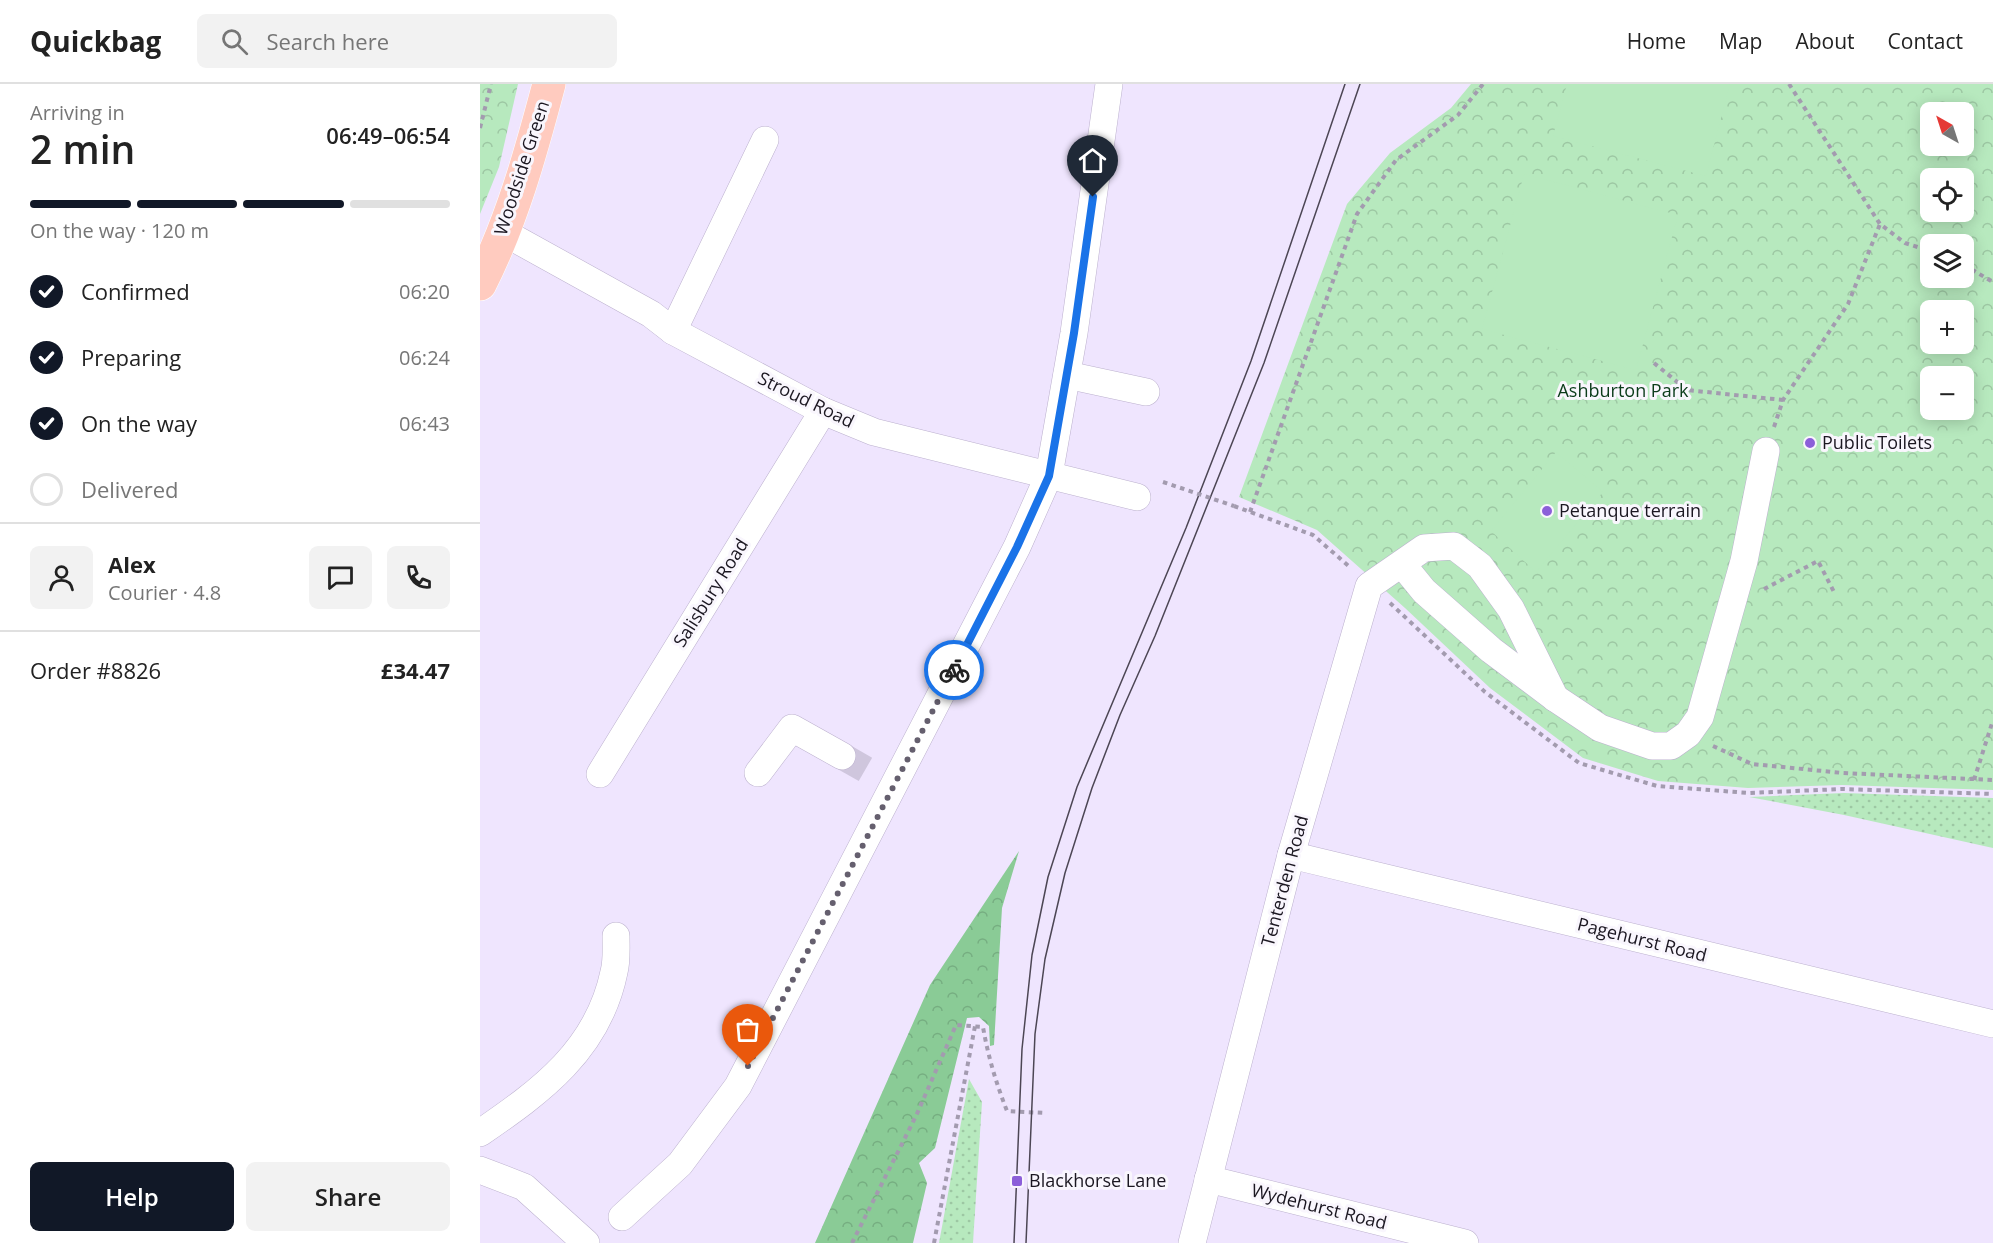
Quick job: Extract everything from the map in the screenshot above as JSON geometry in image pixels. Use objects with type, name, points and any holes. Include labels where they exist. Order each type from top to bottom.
[{"type":"main road","name":"Woodside Green","points":[[480,284],[523,177],[549,84]]},
{"type":"street","points":[[622,1217],[680,1164],[738,1086],[886,780],[1017,547],[1049,476],[1067,375],[1109,84]]},
{"type":"street","points":[[673,331],[765,140]]},
{"type":"street","name":"Stroud Road","points":[[502,232],[651,314],[673,331],[823,411],[874,432],[1137,497]]},
{"type":"street","points":[[1067,375],[1146,392]]},
{"type":"street","name":"Salisbury Road","points":[[600,774],[823,411]]},
{"type":"street","points":[[1402,564],[1424,591],[1482,643],[1555,698],[1600,728],[1652,746],[1671,746],[1688,734],[1700,717],[1744,561],[1766,451]]},
{"type":"street","points":[[1369,586],[1424,548],[1454,546],[1480,566],[1511,609],[1555,698]]},
{"type":"street","name":"Tenterden Road","points":[[1192,1243],[1291,855],[1369,586]]},
{"type":"street","points":[[758,773],[792,728],[842,756]]},
{"type":"street","name":"Pagehurst Road","points":[[1291,855],[1993,1024]]},
{"type":"street","points":[[480,1133],[520,1105],[552,1078],[589,1038],[608,995],[615,971],[616,936]]},
{"type":"street","points":[[480,1170],[524,1187],[586,1243]]},
{"type":"street","name":"Wydehurst Road","points":[[1208,1179],[1421,1238],[1465,1243]]},
{"type":"path","points":[[480,128],[491,84]]},
{"type":"path","points":[[1250,512],[1357,214],[1396,160],[1458,116],[1483,84]]},
{"type":"path","points":[[1789,84],[1880,224],[1905,243],[1920,247]]},
{"type":"path","points":[[1766,451],[1783,400],[1848,304],[1880,224]]},
{"type":"path","points":[[1974,271],[1993,282]]},
{"type":"path","points":[[1654,363],[1687,390],[1783,400]]},
{"type":"path","points":[[1163,482],[1313,536],[1369,586]]},
{"type":"path","points":[[1731,605],[1818,561],[1835,594]]},
{"type":"path","points":[[1974,780],[1993,720]]},
{"type":"path","points":[[1688,734],[1752,764],[1844,773],[1993,780]]},
{"type":"path","points":[[852,1243],[916,1116],[956,1025],[983,1027],[994,1076],[1007,1111],[1045,1113]]},
{"type":"path","points":[[934,1243],[975,1026]]},
{"type":"green space","points":[[480,84],[518,84],[499,167],[480,214]]},
{"type":"green space","name":"Ashburton Park","points":[[1471,84],[1993,84],[1993,790],[1842,785],[1748,788],[1658,781],[1583,758],[1490,688],[1317,530],[1239,497],[1347,204],[1390,153],[1451,108]]},
{"type":"green space","points":[[1567,84],[1730,84],[1706,176],[1553,136]]},
{"type":"green space","points":[[1524,174],[1678,215],[1636,370],[1482,329]]},
{"type":"green space","name":"Petanque terrain","points":[[1556,452],[1603,492],[1536,572],[1491,531]]},
{"type":"green space","points":[[1844,793],[1993,798],[1993,848],[1844,815],[1749,797]]},
{"type":"green space","points":[[1019,851],[1002,908],[994,1045],[990,1046],[989,1026],[979,1017],[967,1018],[935,1148],[919,1163],[927,1183],[913,1243],[815,1243],[930,985]]},
{"type":"green space","points":[[969,1079],[982,1102],[973,1243],[939,1243]]},
{"type":"tunnel","points":[[842,756],[877,776]]},
{"type":"tram line","points":[[1014,1243],[1022,1049],[1032,955],[1048,877],[1077,787],[1186,528],[1251,361],[1345,84]]},
{"type":"tram line","points":[[1026,1243],[1035,1034],[1045,959],[1065,873],[1092,788],[1120,715],[1155,636],[1264,363],[1360,84]]},
{"type":"way so far","points":[[748,1066],[954,670]]},
{"type":"place","name":"Public Toilets","points":[[1810,443]]},
{"type":"place","name":"Petanque terrain","points":[[1547,511]]},
{"type":"place","name":"Blackhorse Lane","points":[[1017,1181]]},
{"type":"route","points":[[954,670],[1017,547],[1049,476],[1074,333],[1093,197]]}]
